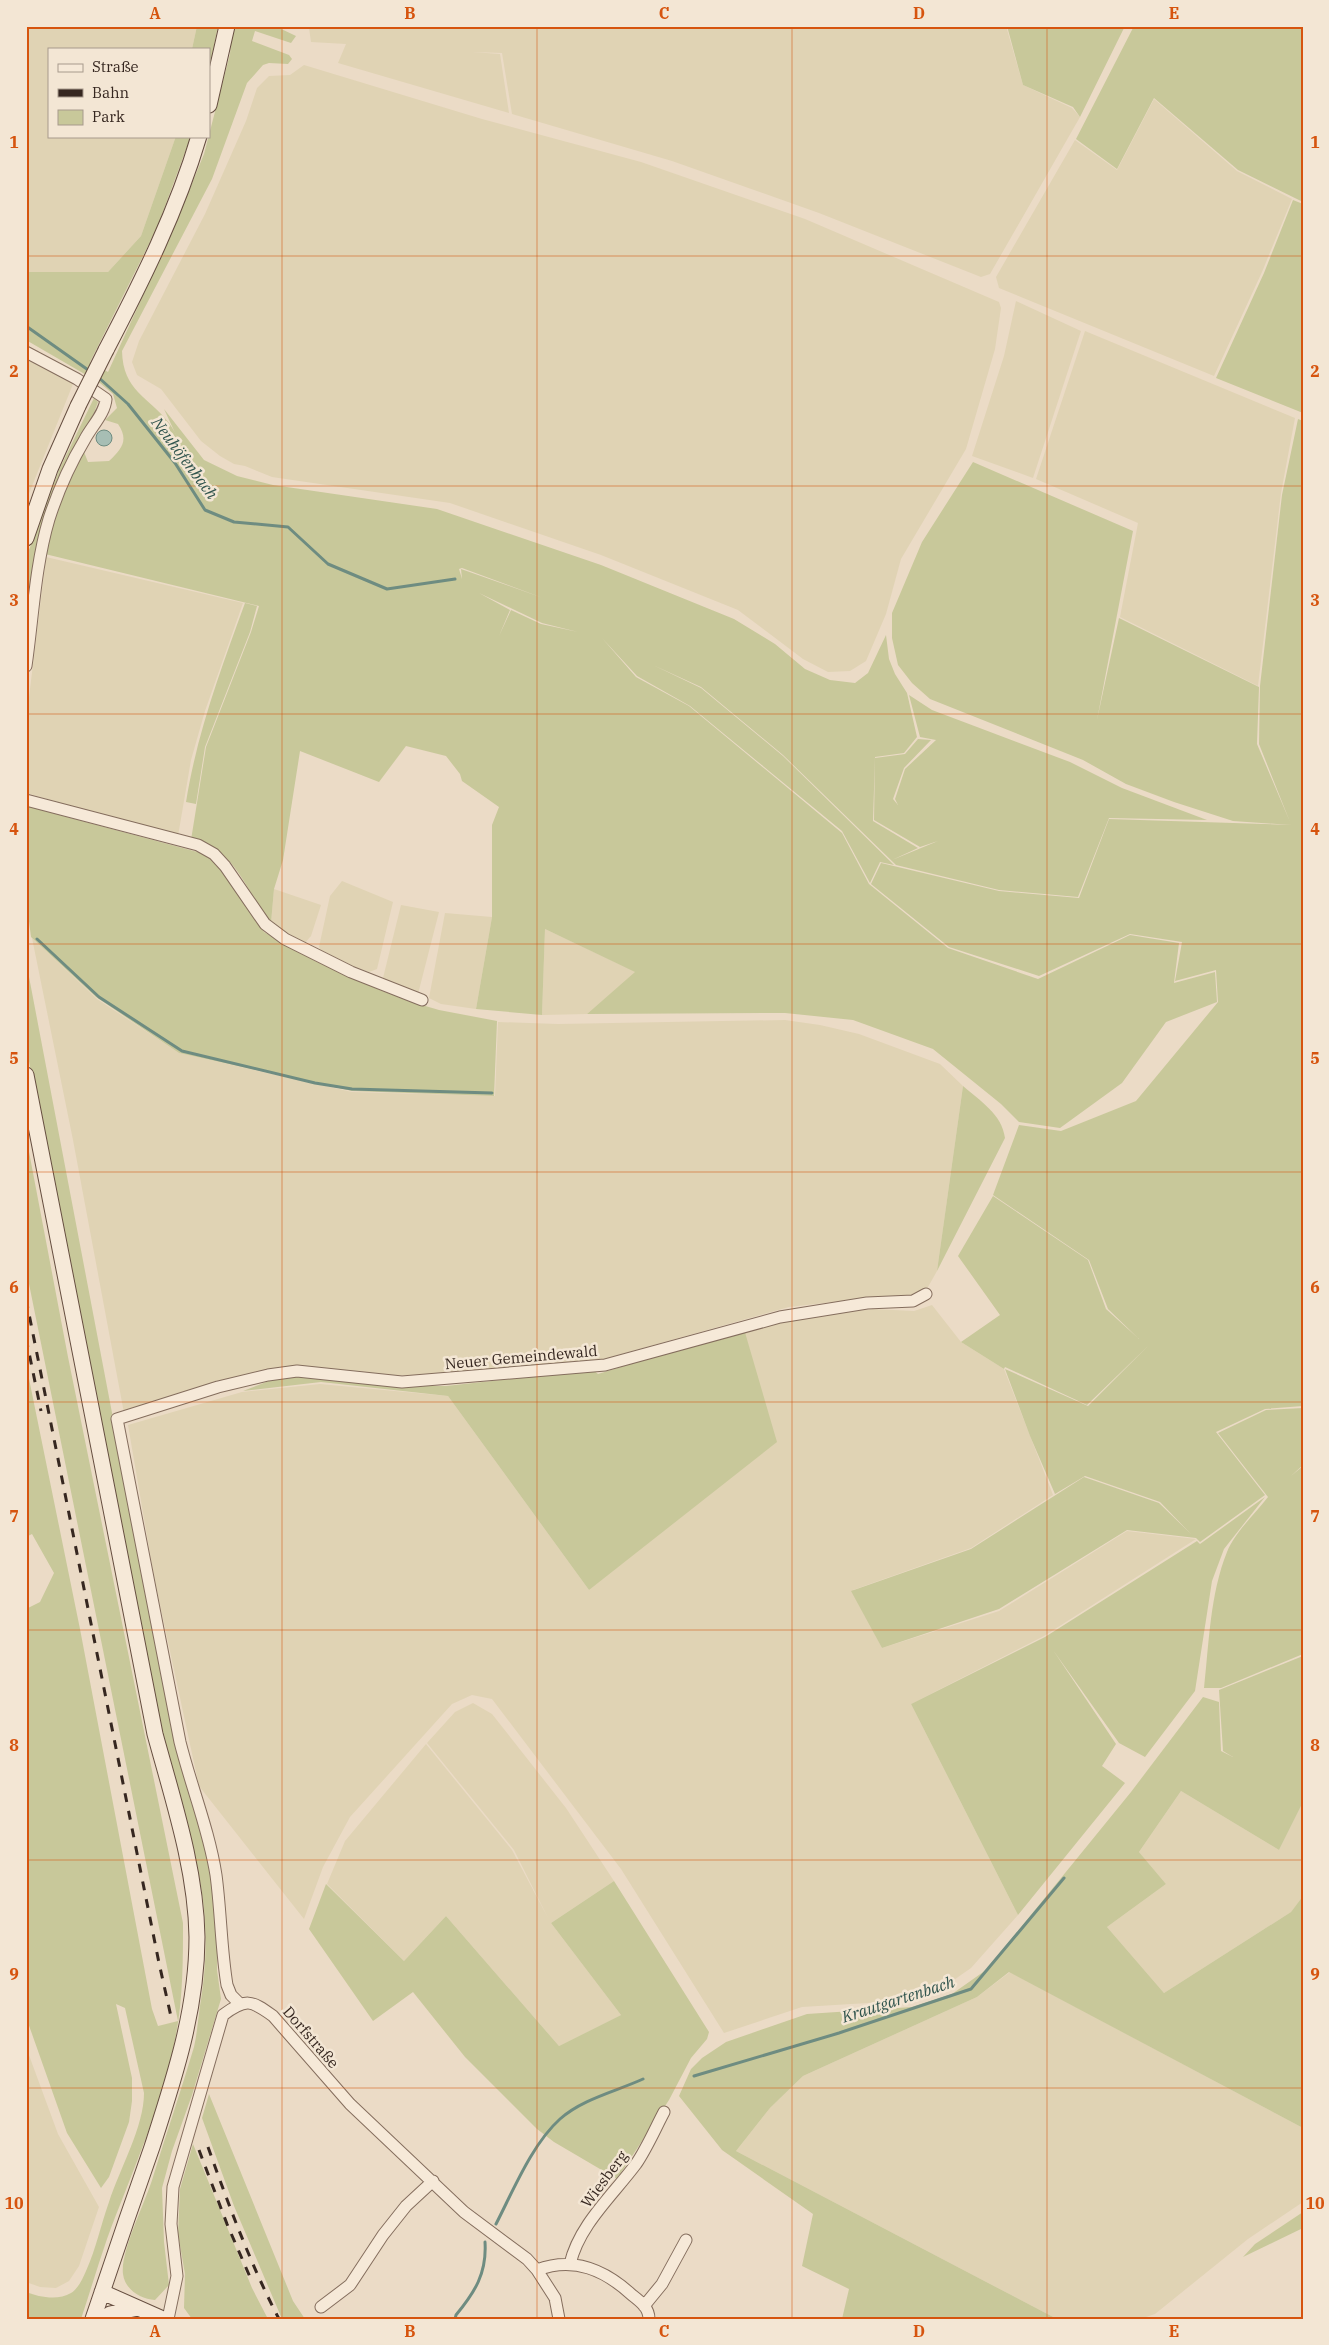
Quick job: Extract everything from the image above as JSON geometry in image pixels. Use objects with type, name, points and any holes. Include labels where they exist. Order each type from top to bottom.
[{"type":"main road","points":[[210,101],[227,26]]},
{"type":"main road","points":[[26,538],[50,469],[78,406],[138,288],[167,225],[198,138]]},
{"type":"main road","points":[[26,1075],[155,1734],[178,1819],[192,1887],[196,1929],[190,2014],[184,2044],[154,2139],[92,2319]]},
{"type":"main road","points":[[102,2292],[163,2319]]},
{"type":"main road","points":[[105,2319],[110,2314],[138,2308]]},
{"type":"street","points":[[26,352],[77,379],[106,399],[105,406],[84,439],[65,478],[49,520],[40,564],[26,666]]},
{"type":"street","points":[[26,800],[198,845],[214,854],[225,866],[265,924],[285,939],[351,972],[422,1000]]},
{"type":"street","name":"Neuer Gemeindewald","points":[[240,2004],[231,1995],[227,1985],[216,1874],[206,1828],[180,1742],[117,1418],[218,1387],[268,1375],[297,1371],[402,1382],[605,1365],[780,1317],[867,1303],[913,1301],[926,1294]]},
{"type":"street","name":"Dorfstraße","points":[[240,2004],[248,2002],[258,2005],[273,2016],[350,2104],[464,2212],[527,2259],[537,2270],[555,2298],[560,2318]]},
{"type":"street","points":[[168,2319],[177,2276],[171,2224],[173,2187],[223,2015],[240,2004]]},
{"type":"street","name":"Wiesberg","points":[[570,2264],[573,2251],[589,2224],[616,2186],[637,2163],[664,2112]]},
{"type":"street","points":[[321,2307],[350,2285],[383,2235],[406,2206],[433,2181]]},
{"type":"street","points":[[644,2306],[662,2284],[686,2240]]},
{"type":"street","points":[[537,2270],[548,2266],[570,2264],[595,2269],[628,2291],[649,2312],[649,2319]]},
{"type":"shaded area","points":[[26,26],[197,26],[192,48],[48,48],[48,138],[175,138],[141,236],[108,272],[26,272]]},
{"type":"shaded area","points":[[306,26],[1006,26],[1023,85],[1072,108],[1080,117],[990,274],[981,277],[819,213],[672,161],[512,114],[502,53],[472,52],[500,54],[509,113],[338,63],[346,44],[311,42],[309,28]]},
{"type":"shaded area","points":[[304,65],[482,119],[641,162],[805,219],[999,302],[1001,308],[995,349],[966,449],[901,559],[886,614],[866,661],[850,671],[828,672],[803,659],[738,610],[601,555],[450,503],[272,477],[245,466],[234,464],[201,441],[161,389],[137,375],[132,362],[139,341],[205,214],[246,121],[257,88],[269,76],[290,75]]},
{"type":"shaded area","points":[[1154,99],[1237,171],[1292,199],[1262,272],[1214,376],[999,288],[996,277],[1075,140],[1117,170]]},
{"type":"shaded area","points":[[1016,301],[1081,331],[1033,478],[972,456],[1004,356]]},
{"type":"shaded area","points":[[1085,331],[1295,418],[1281,493],[1258,686],[1120,617],[1138,523],[1036,479]]},
{"type":"shaded area","points":[[26,359],[73,384],[26,501]]},
{"type":"shaded area","points":[[104,430],[112,438],[104,446],[96,438]]},
{"type":"shaded area","points":[[46,557],[243,603],[205,711],[191,760],[178,836],[26,793],[26,722]]},
{"type":"shaded area","points":[[342,881],[393,902],[377,969],[369,972],[324,956],[319,947],[330,896]]},
{"type":"shaded area","points":[[274,889],[321,905],[311,936],[304,944],[294,942],[271,923]]},
{"type":"shaded area","points":[[401,905],[439,912],[418,994],[382,982]]},
{"type":"shaded area","points":[[445,913],[492,917],[476,1009],[441,1004],[429,998]]},
{"type":"shaded area","points":[[545,929],[636,972],[587,1014],[542,1015]]},
{"type":"shaded area","points":[[32,938],[97,999],[179,1053],[352,1092],[495,1096],[498,1022],[558,1024],[785,1020],[820,1025],[859,1034],[940,1064],[963,1086],[937,1271],[928,1287],[912,1297],[877,1297],[789,1307],[604,1359],[448,1376],[378,1375],[296,1368],[124,1413],[73,1140]]},
{"type":"shaded area","points":[[932,1305],[961,1342],[1004,1369],[1053,1495],[971,1548],[853,1590],[882,1648],[999,1611],[1127,1531],[1196,1539],[1044,1636],[911,1704],[1018,1915],[971,1968],[941,1989],[920,1996],[868,2003],[802,2007],[724,2033],[621,1869],[492,1699],[472,1695],[452,1704],[350,1817],[323,1867],[304,1919],[199,1786],[154,1577],[128,1425],[242,1392],[320,1384],[448,1396],[589,1590],[744,1329],[796,1318],[873,1309],[914,1311]]},
{"type":"shaded area","points":[[473,1703],[492,1714],[566,1808],[614,1881],[551,1923],[621,2015],[559,2046],[446,1916],[404,1961],[327,1884],[345,1841],[426,1744],[512,1850],[548,1918],[514,1850],[427,1743],[455,1712]]},
{"type":"shaded area","points":[[1181,1791],[1279,1850],[1303,1802],[1303,1896],[1291,1912],[1164,1993],[1107,1927],[1166,1884],[1139,1852]]},
{"type":"shaded area","points":[[1010,1972],[1303,2128],[1303,2202],[1248,2239],[1155,2314],[1140,2319],[1057,2319],[736,2151],[770,2108],[803,2076],[977,1997]]},
{"type":"shaded area","points":[[26,2047],[58,2134],[99,2207],[79,2266],[69,2281],[56,2288],[40,2287],[26,2282]]},
{"type":"green space","points":[[197,26],[218,26],[210,65],[210,48],[192,48]]},
{"type":"green space","points":[[232,26],[275,26],[296,36],[291,43],[255,31],[252,41],[289,55],[292,59],[288,64],[269,63],[263,65],[247,83],[212,179],[122,351],[123,364],[132,384],[169,423],[175,432],[164,409],[204,460],[237,476],[273,485],[437,509],[601,565],[734,619],[775,644],[805,669],[830,680],[855,683],[868,673],[886,635],[889,659],[895,674],[907,693],[917,737],[904,753],[875,757],[873,821],[918,848],[892,860],[938,841],[920,847],[874,820],[875,758],[905,754],[918,739],[931,740],[904,768],[893,799],[898,805],[895,799],[905,769],[936,740],[920,737],[909,695],[932,710],[1070,762],[1122,788],[1207,820],[1109,818],[1078,897],[999,890],[896,865],[783,755],[701,687],[653,665],[701,688],[783,756],[894,865],[880,862],[870,883],[842,831],[690,706],[637,676],[602,638],[636,677],[689,706],[842,833],[869,884],[948,948],[1038,979],[1130,935],[1179,943],[1174,983],[1215,972],[1217,1002],[1166,1022],[1122,1083],[1060,1128],[1019,1122],[1001,1104],[933,1049],[853,1020],[785,1013],[587,1014],[635,972],[545,929],[542,1015],[476,1009],[492,917],[492,825],[499,807],[462,781],[460,774],[446,756],[406,746],[379,782],[300,751],[283,860],[274,889],[271,923],[239,873],[225,856],[214,849],[191,840],[206,747],[251,632],[259,606],[45,554],[61,502],[84,452],[88,462],[109,461],[120,448],[123,435],[118,424],[105,420],[117,408],[113,394],[100,383],[26,340],[26,272],[108,272],[141,236],[175,138],[190,138],[157,228],[90,362],[108,372],[173,230],[204,154],[208,138],[210,138],[210,131],[230,54]],"holes":[[[462,568],[543,598],[461,569],[462,579],[459,569]],[[479,593],[542,623],[578,632],[541,624],[511,610],[499,636],[510,610]]]},
{"type":"green space","points":[[1007,26],[1125,26],[1080,117],[1073,107],[1023,85]]},
{"type":"green space","points":[[1134,26],[1303,26],[1303,202],[1238,170],[1154,98],[1117,169],[1076,139]]},
{"type":"green space","points":[[1293,200],[1303,204],[1303,413],[1216,378],[1264,273]]},
{"type":"green space","points":[[94,398],[98,402],[90,423],[57,487],[26,633],[26,558],[59,470]]},
{"type":"green space","points":[[1298,419],[1303,421],[1303,1406],[1265,1409],[1216,1432],[1265,1495],[1200,1542],[1196,1538],[1127,1530],[999,1609],[882,1648],[851,1591],[971,1549],[1084,1477],[1159,1503],[1191,1534],[1160,1502],[1085,1476],[1055,1494],[1030,1436],[1005,1369],[1088,1406],[1148,1346],[1087,1405],[1005,1367],[1004,1369],[961,1342],[1000,1315],[958,1256],[993,1196],[1088,1260],[1106,1309],[1139,1339],[1108,1309],[1089,1260],[993,1195],[1019,1125],[1061,1131],[1136,1101],[1218,1002],[1216,970],[1175,981],[1182,942],[1130,934],[1039,976],[949,947],[871,884],[881,863],[999,891],[1079,898],[1109,819],[1292,825],[1233,821],[1174,802],[1126,784],[1083,760],[930,699],[912,683],[898,665],[892,638],[892,613],[922,542],[973,462],[1133,531],[1097,720],[1119,618],[1259,687],[1257,744],[1290,822],[1259,744],[1260,686],[1282,495]]},
{"type":"green space","points":[[245,603],[257,606],[250,632],[205,747],[196,804],[186,802],[203,726]]},
{"type":"green space","points":[[26,806],[205,854],[223,867],[264,932],[315,961],[382,991],[439,1010],[497,1021],[494,1096],[352,1091],[179,1053],[96,997],[31,937],[26,898]]},
{"type":"green space","points":[[26,961],[168,1707],[192,1805],[204,1831],[218,1919],[217,1970],[221,1999],[162,2188],[164,2242],[169,2285],[155,2300],[139,2296],[130,2289],[124,2280],[123,2264],[129,2240],[153,2177],[194,2047],[204,1974],[206,1943],[204,1914],[196,1858],[169,1770],[47,1159],[26,1045]]},
{"type":"green space","points":[[963,1086],[995,1115],[1000,1122],[1005,1138],[937,1271]]},
{"type":"green space","points":[[26,1136],[68,1357],[183,1923],[180,2011],[175,2040],[169,2066],[154,2116],[107,2239],[81,2319],[26,2319],[26,2292],[43,2297],[60,2297],[71,2293],[80,2283],[90,2263],[106,2210],[131,2148],[140,2120],[144,2093],[125,2008],[116,2004],[132,2078],[132,2101],[129,2122],[109,2177],[101,2188],[67,2133],[26,2017],[26,1609],[40,1602],[54,1573],[32,1534],[26,1537],[26,1364],[80,1629],[152,2009],[158,2026],[178,2021],[26,1269]]},
{"type":"green space","points":[[744,1329],[777,1442],[589,1590],[448,1396],[321,1382],[243,1391],[284,1375],[385,1386],[446,1386],[593,1370],[598,1374]]},
{"type":"green space","points":[[1303,1408],[1303,1465],[1291,1476],[1303,1466],[1303,1654],[1221,1688],[1204,1688],[1211,1619],[1221,1568],[1235,1537],[1268,1497],[1218,1433],[1266,1410]]},
{"type":"green space","points":[[1265,1497],[1224,1549],[1212,1581],[1195,1691],[1145,1757],[1119,1743],[1053,1650],[1116,1744],[1102,1766],[1125,1783],[1018,1915],[911,1704],[1045,1637],[1197,1541],[1200,1544]]},
{"type":"green space","points":[[1303,1656],[1303,1802],[1279,1850],[1181,1791],[1139,1852],[1166,1884],[1107,1927],[1164,1993],[1291,1912],[1303,1896],[1303,2128],[1009,1972],[977,1997],[803,2076],[770,2108],[736,2151],[1057,2319],[842,2319],[849,2289],[802,2266],[813,2214],[722,2150],[679,2096],[691,2069],[702,2058],[726,2042],[807,2014],[912,2007],[952,1994],[986,1970],[1131,1792],[1203,1697],[1219,1702],[1221,1751],[1233,1757],[1223,1751],[1219,1690]]},
{"type":"green space","points":[[614,1881],[709,2032],[707,2039],[691,2058],[669,2100],[617,2179],[554,2142],[537,2129],[465,2057],[413,1992],[373,2021],[309,1929],[326,1884],[404,1961],[446,1916],[559,2046],[621,2015],[551,1923]]},
{"type":"green space","points":[[209,2094],[293,2301],[305,2319],[282,2319],[234,2206],[202,2118]]},
{"type":"green space","points":[[193,2144],[252,2288],[268,2319],[192,2319],[184,2308],[185,2274],[178,2234],[180,2189]]},
{"type":"green space","points":[[1303,2212],[1303,2228],[1243,2257],[1255,2244]]},
{"type":"waterway","name":"Neuhöfenbach","points":[[26,326],[91,372]]},
{"type":"waterway","name":"Neuhöfenbach","points":[[98,377],[128,404],[175,463],[205,510],[234,522],[288,527],[328,564],[387,589],[455,579]]},
{"type":"waterway","points":[[37,939],[99,997],[182,1051],[315,1083],[352,1089],[492,1093]]},
{"type":"waterway","name":"Krautgartenbach","points":[[694,2076],[839,2033],[971,1989],[1064,1878]]},
{"type":"waterway","name":"Krautgartenbach","points":[[496,2224],[532,2155],[550,2129],[560,2119],[589,2101],[643,2079]]},
{"type":"waterway","name":"Krautgartenbach","points":[[455,2319],[474,2290],[482,2273],[485,2242]]},
{"type":"railway","points":[[26,1299],[172,2021]]},
{"type":"railway","points":[[26,1338],[41,1411]]},
{"type":"railway","points":[[208,2147],[249,2256],[279,2319]]},
{"type":"railway","points":[[199,2150],[227,2224],[250,2277]]}]
